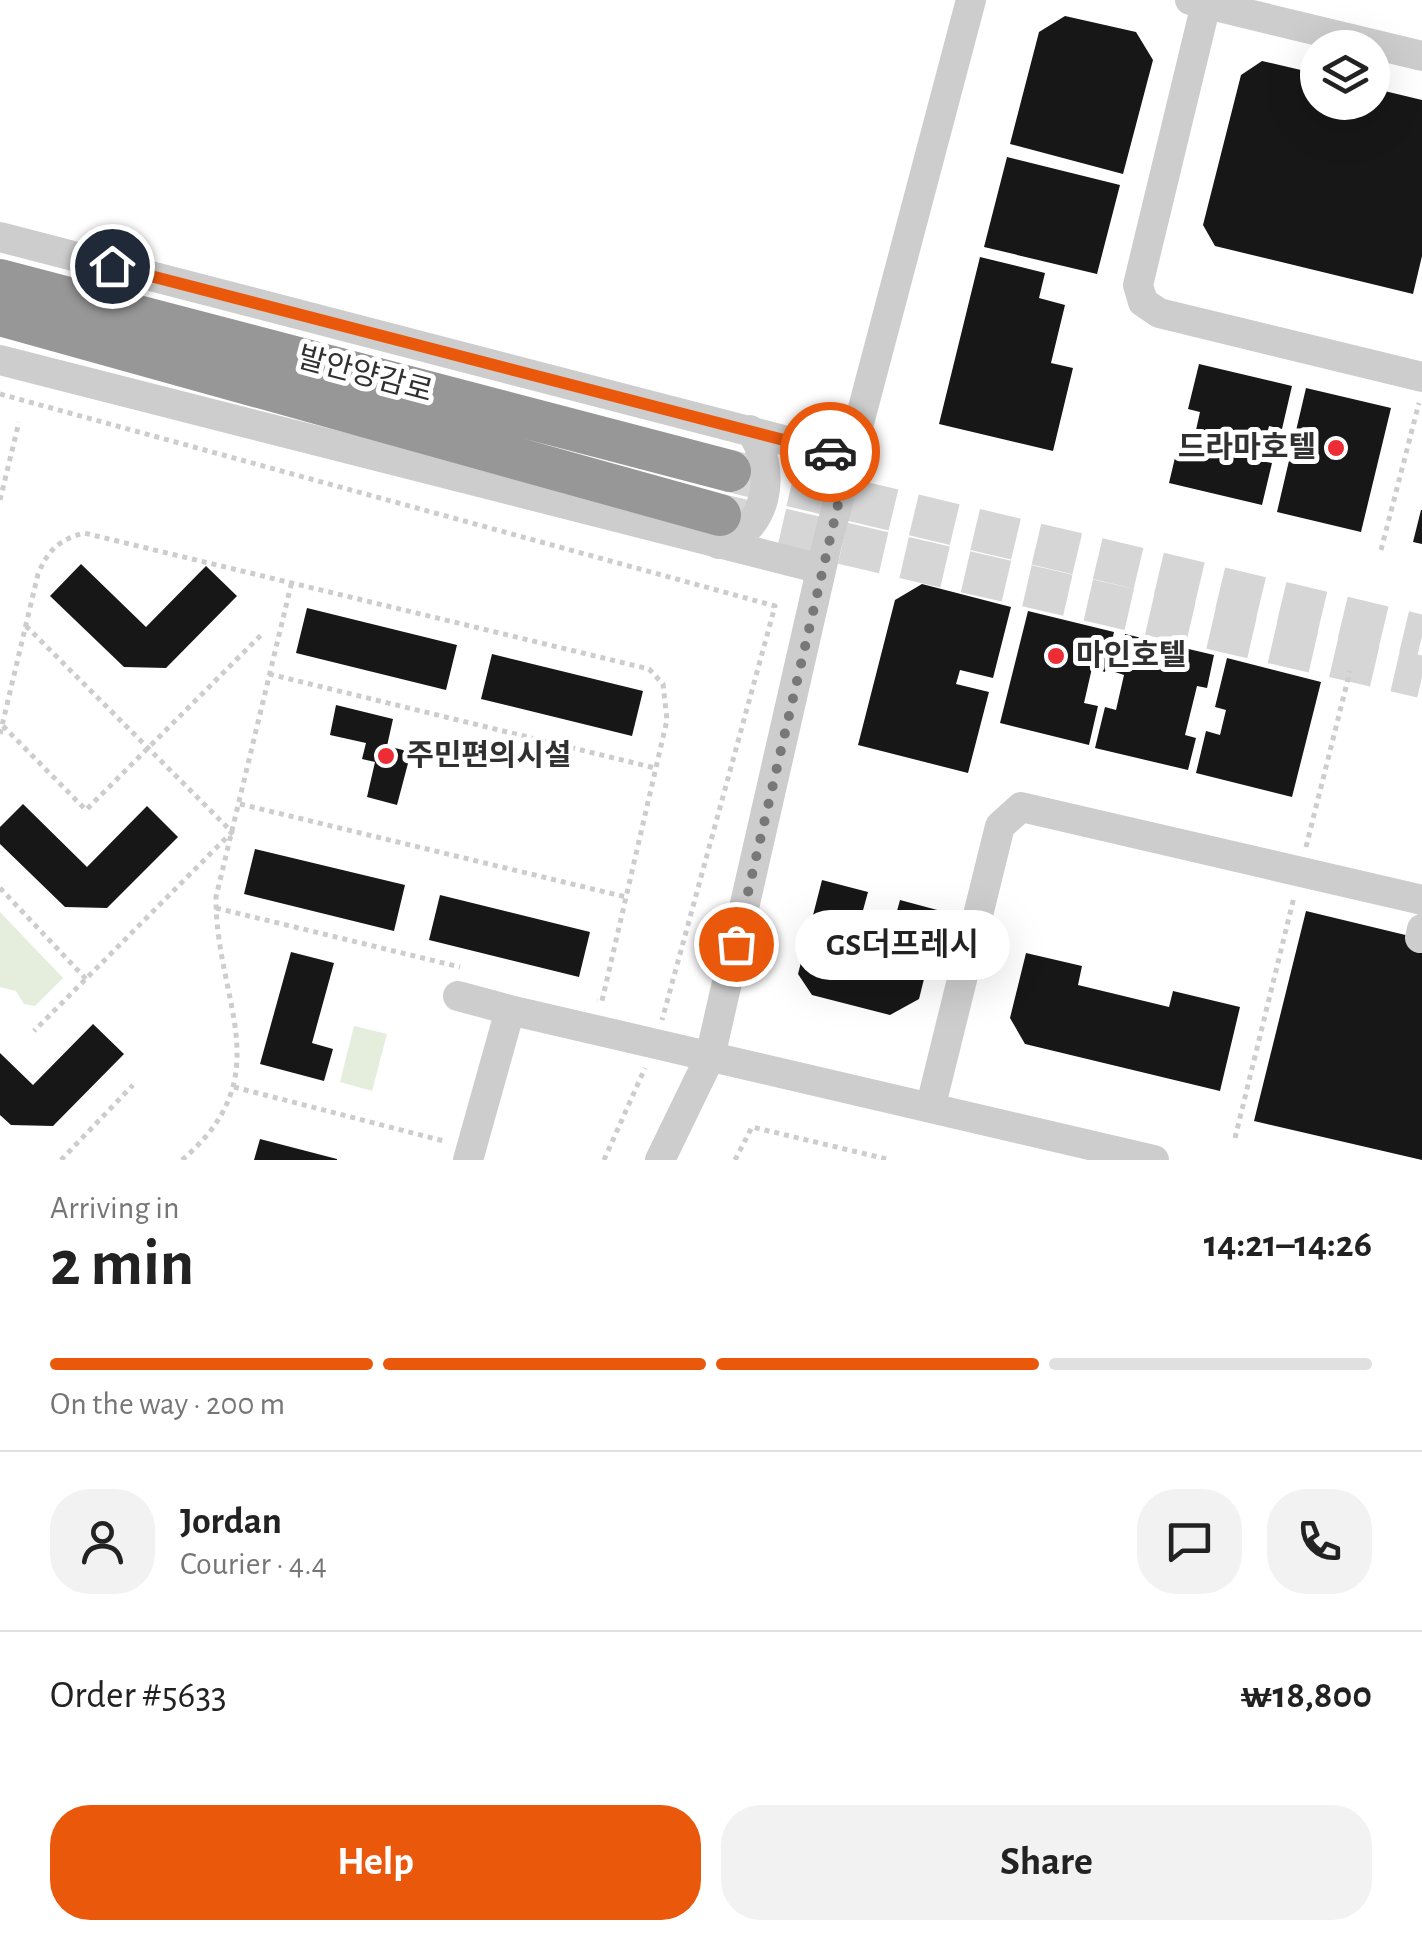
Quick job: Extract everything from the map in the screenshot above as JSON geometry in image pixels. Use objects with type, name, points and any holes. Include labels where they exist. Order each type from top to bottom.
[{"type":"highway","name":"발안양감로","points":[[0,280],[730,471]]},
{"type":"highway","name":"발안양감로","points":[[0,315],[719,530]]},
{"type":"street","points":[[660,1160],[710,1056],[821,569],[970,0]]},
{"type":"street","points":[[1422,56],[1198,2],[1138,285],[1143,302],[1159,314],[1422,377]]},
{"type":"street","points":[[0,236],[849,457]]},
{"type":"street","points":[[0,360],[719,530],[821,569]]},
{"type":"street","points":[[719,530],[744,532],[764,499],[765,460],[750,430]]},
{"type":"street","points":[[932,1105],[1000,826],[1012,811],[1030,806],[1422,900]]},
{"type":"street","points":[[462,982],[510,1010],[932,1105],[1154,1160]]},
{"type":"street","points":[[470,1154],[510,1010]]},
{"type":"path","points":[[1382,550],[1422,390]]},
{"type":"path","points":[[0,394],[774,606],[654,1044],[624,1124],[604,1160]]},
{"type":"path","points":[[0,500],[18,422]]},
{"type":"path","points":[[262,634],[86,810],[1,729],[47,553],[64,538],[84,533],[649,669],[663,684],[668,701],[656,768],[602,1002],[582,997]]},
{"type":"path","points":[[182,1160],[222,1116],[234,1086],[239,1032],[216,941],[216,908],[292,580]]},
{"type":"path","points":[[26,626],[232,832]]},
{"type":"path","points":[[1235,1138],[1350,671]]},
{"type":"path","points":[[269,674],[656,768]]},
{"type":"path","points":[[238,804],[626,897]]},
{"type":"path","points":[[34,1032],[232,832]]},
{"type":"path","points":[[0,888],[86,979]]},
{"type":"path","points":[[216,908],[462,982]]},
{"type":"path","points":[[61,1160],[133,1084]]},
{"type":"path","points":[[234,1086],[470,1154]]},
{"type":"path","points":[[736,1160],[752,1126],[891,1160]]},
{"type":"green space","points":[[0,912],[63,978],[35,1006],[24,1004],[16,991],[0,987]]},
{"type":"green space","points":[[354,1026],[387,1034],[372,1091],[340,1082]]},
{"type":"building","points":[[1065,16],[1136,32],[1153,60],[1123,174],[1010,144],[1039,32]]},
{"type":"building","points":[[1262,61],[1300,70],[1300,120],[1390,120],[1390,92],[1422,100],[1422,256],[1413,294],[1215,246],[1203,225],[1241,75]]},
{"type":"building","points":[[1007,157],[1120,185],[1097,274],[984,247]]},
{"type":"building","points":[[980,257],[1045,273],[1039,298],[1065,305],[1051,363],[1073,368],[1053,451],[939,424]]},
{"type":"building","points":[[1199,364],[1292,386],[1282,429],[1269,426],[1261,461],[1272,463],[1262,505],[1169,483],[1178,445],[1192,448],[1200,412],[1188,409]]},
{"type":"building","points":[[1306,388],[1391,408],[1361,532],[1277,512]]},
{"type":"building","points":[[1422,510],[1422,544],[1413,542]]},
{"type":"building","points":[[81,564],[146,627],[206,566],[237,596],[166,668],[124,667],[50,596]]},
{"type":"building","points":[[922,584],[1011,607],[993,678],[960,670],[956,684],[989,692],[968,773],[858,745],[895,600]]},
{"type":"building","points":[[307,608],[457,645],[446,690],[296,653]]},
{"type":"building","points":[[1028,611],[1114,632],[1105,672],[1092,668],[1084,703],[1098,706],[1089,745],[1000,723]]},
{"type":"building","points":[[1125,634],[1214,655],[1207,688],[1197,686],[1185,735],[1196,738],[1188,770],[1095,748],[1105,707],[1116,710],[1124,675],[1115,672]]},
{"type":"building","points":[[492,654],[643,691],[632,736],[481,699]]},
{"type":"building","points":[[1227,658],[1321,682],[1292,797],[1196,773],[1206,731],[1220,735],[1226,710],[1215,707]]},
{"type":"building","name":"주민편의시설","points":[[336,705],[393,719],[387,746],[411,752],[397,805],[367,797],[375,762],[362,759],[366,743],[330,735]]},
{"type":"building","points":[[23,804],[87,867],[147,806],[178,837],[107,908],[65,907],[0,844],[0,827]]},
{"type":"building","points":[[255,849],[405,885],[394,931],[244,894]]},
{"type":"building","points":[[822,880],[868,892],[862,914],[894,922],[900,900],[941,911],[919,999],[890,1015],[812,995],[798,974]]},
{"type":"building","points":[[440,895],[590,932],[579,977],[429,940]]},
{"type":"building","points":[[1306,911],[1422,939],[1422,1160],[1254,1121]]},
{"type":"building","points":[[291,952],[334,963],[312,1043],[333,1049],[324,1081],[260,1064]]},
{"type":"building","points":[[1026,953],[1082,966],[1078,985],[1169,1007],[1173,991],[1240,1007],[1220,1091],[1025,1044],[1010,1018]]},
{"type":"building","points":[[93,1024],[124,1054],[53,1126],[11,1125],[0,1115],[0,1053],[33,1085]]},
{"type":"building","points":[[260,1139],[337,1159],[337,1160],[254,1160]]},
{"type":"tunnel","points":[[730,471],[1422,636]]},
{"type":"tunnel","points":[[720,515],[1422,677]]},
{"type":"way so far","points":[[736,944],[849,457],[830,452]]},
{"type":"place","name":"드라마호텔","points":[[1336,448]]},
{"type":"place","name":"마인호텔","points":[[1056,656]]},
{"type":"place","name":"주민편의시설","points":[[386,756]]},
{"type":"place","name":"GS더프레시","points":[[736,944]]},
{"type":"route","points":[[112,266],[830,452]]}]
